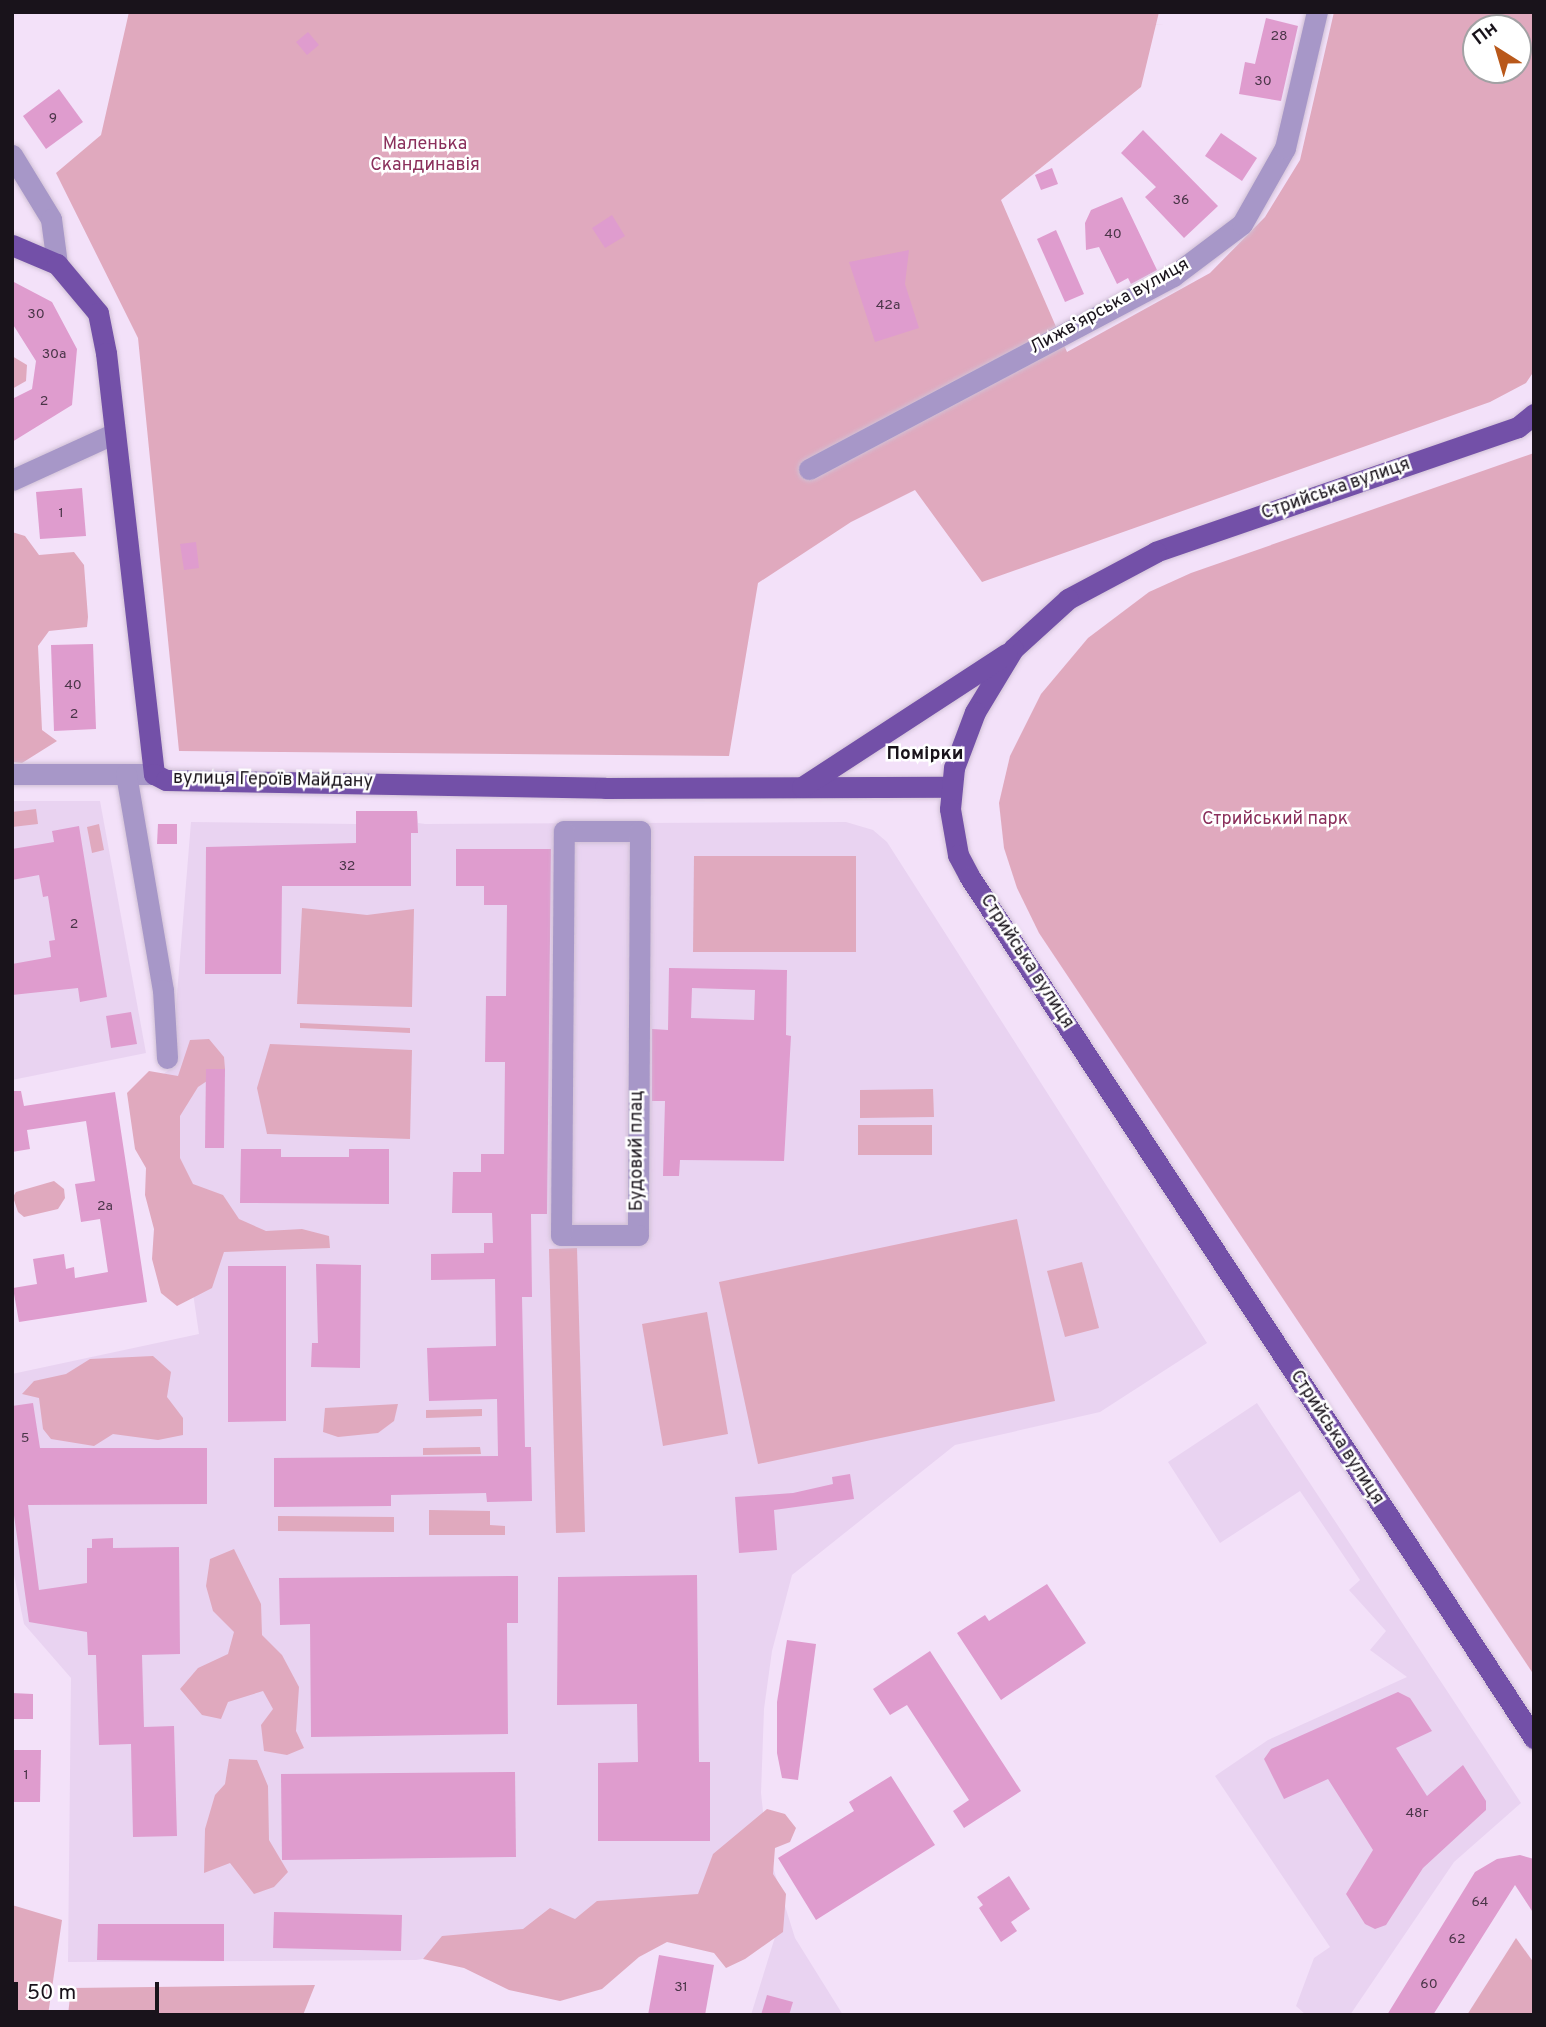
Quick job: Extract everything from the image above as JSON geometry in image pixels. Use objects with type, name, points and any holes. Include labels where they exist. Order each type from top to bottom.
[{"type":"main road","name":"вулиця Героїв Майдану","points":[[12,245],[57,264],[98,313],[115,433],[153,774],[166,780],[440,786],[951,786]]},
{"type":"main road","name":"Стрийська вулиця","points":[[1534,414],[1518,427],[1156,552],[1068,599],[1013,649],[975,712],[959,748],[951,786],[952,829],[969,876],[1534,1738]]},
{"type":"main road","points":[[802,786],[1013,649]]},
{"type":"street","name":"Лижвʼярська вулиця","points":[[809,469],[1173,276],[1242,224],[1285,148],[1317,12]]},
{"type":"street","points":[[12,155],[51,219],[57,264]]},
{"type":"street","points":[[12,481],[115,433]]},
{"type":"street","points":[[12,774],[153,774]]},
{"type":"street","points":[[126,774],[163,990],[167,1058]]},
{"type":"street","name":"Будовий плац","points":[[564,831],[640,831],[638,1235],[561,1234],[564,831]]},
{"type":"shaded area","points":[[12,801],[100,801],[146,1053],[12,1080]]},
{"type":"shaded area","points":[[356,811],[417,811],[418,823],[425,824],[846,822],[873,830],[887,842],[1207,1343],[1100,1412],[955,1445],[792,1575],[772,1651],[764,1709],[761,1793],[767,1848],[795,1938],[843,2015],[751,2015],[775,1937],[644,1925],[416,1960],[68,1962],[71,1678],[24,1624],[12,1565],[12,1374],[199,1334],[161,1076],[171,1068],[191,822],[356,824]]},
{"type":"shaded area","points":[[1257,1403],[1521,1803],[1454,1862],[1350,2015],[1306,2015],[1296,2006],[1314,1958],[1330,1947],[1215,1776],[1268,1740],[1407,1677],[1370,1650],[1386,1631],[1349,1590],[1360,1580],[1300,1491],[1220,1543],[1168,1462]]},
{"type":"green space","name":"Маленька Скандинавія","points":[[129,12],[1159,12],[1141,87],[1001,200],[1067,352],[1210,273],[1265,217],[1300,160],[1334,12],[1534,12],[1534,371],[1526,383],[1490,402],[982,582],[915,490],[851,522],[758,583],[729,756],[179,751],[138,338],[56,173],[101,135]]},
{"type":"green space","points":[[12,356],[27,365],[26,381],[12,389]]},
{"type":"green space","name":"Стрийський парк","points":[[1534,453],[1534,1675],[1039,933],[1017,888],[1004,848],[999,803],[1010,756],[1041,694],[1088,638],[1149,592],[1191,573]]},
{"type":"green space","points":[[12,532],[25,536],[39,555],[74,552],[84,565],[88,617],[87,627],[49,631],[38,646],[42,730],[57,741],[22,763],[12,762]]},
{"type":"green space","points":[[36,809],[38,824],[12,827],[12,812]]},
{"type":"green space","points":[[99,824],[104,850],[92,853],[87,827]]},
{"type":"green space","points":[[694,856],[856,856],[856,952],[693,952]]},
{"type":"green space","points":[[302,908],[367,915],[414,909],[412,1007],[297,1004]]},
{"type":"green space","points":[[300,1023],[410,1028],[410,1033],[300,1028]]},
{"type":"green space","points":[[209,1039],[224,1057],[225,1069],[198,1087],[180,1116],[180,1158],[193,1184],[223,1195],[239,1219],[266,1231],[302,1229],[329,1236],[330,1248],[224,1252],[212,1288],[177,1306],[161,1293],[152,1259],[154,1229],[145,1195],[146,1168],[135,1149],[127,1093],[149,1071],[178,1076],[190,1040]]},
{"type":"green space","points":[[270,1044],[412,1050],[410,1139],[267,1134],[257,1088]]},
{"type":"green space","points":[[933,1089],[934,1117],[860,1118],[860,1090]]},
{"type":"green space","points":[[858,1125],[932,1125],[932,1155],[858,1155]]},
{"type":"green space","points":[[54,1181],[64,1189],[65,1198],[58,1209],[24,1217],[18,1212],[13,1197],[16,1192]]},
{"type":"green space","points":[[1017,1219],[1055,1401],[758,1464],[719,1282]]},
{"type":"green space","points":[[577,1248],[585,1532],[556,1533],[549,1249]]},
{"type":"green space","points":[[1082,1262],[1099,1328],[1065,1337],[1047,1271]]},
{"type":"green space","points":[[707,1312],[728,1434],[663,1446],[642,1324]]},
{"type":"green space","points":[[153,1356],[171,1372],[167,1397],[183,1418],[183,1435],[158,1440],[113,1434],[94,1446],[51,1439],[43,1429],[39,1398],[22,1394],[34,1381],[66,1374],[90,1359]]},
{"type":"green space","points":[[398,1404],[394,1421],[378,1433],[338,1437],[323,1432],[325,1408]]},
{"type":"green space","points":[[482,1409],[482,1416],[426,1418],[426,1410]]},
{"type":"green space","points":[[480,1447],[481,1454],[423,1455],[423,1448]]},
{"type":"green space","points":[[429,1510],[490,1511],[490,1525],[505,1526],[505,1535],[429,1535]]},
{"type":"green space","points":[[278,1516],[394,1517],[394,1532],[278,1531]]},
{"type":"green space","points":[[234,1549],[261,1604],[262,1635],[282,1655],[299,1687],[296,1731],[304,1748],[287,1755],[264,1751],[261,1725],[273,1709],[263,1691],[228,1702],[221,1719],[202,1715],[180,1689],[198,1668],[228,1654],[234,1632],[213,1611],[206,1586],[210,1559]]},
{"type":"green space","points":[[229,1759],[257,1760],[268,1786],[269,1840],[288,1872],[274,1887],[254,1894],[230,1863],[204,1873],[205,1829],[215,1795],[225,1784]]},
{"type":"green space","points":[[767,1809],[785,1814],[796,1828],[790,1842],[775,1848],[773,1874],[786,1894],[783,1932],[745,1959],[726,1968],[714,1953],[667,1942],[639,1957],[602,1989],[560,2001],[509,1990],[464,1968],[423,1959],[442,1936],[523,1929],[550,1908],[575,1919],[597,1901],[698,1894],[713,1854]]},
{"type":"green space","points":[[12,1905],[62,1920],[48,2015],[12,2015]]},
{"type":"green space","points":[[1516,1938],[1534,1963],[1534,2015],[1467,2015]]},
{"type":"green space","points":[[315,1985],[303,2015],[68,2015],[71,1988]]},
{"type":"building","points":[[1266,18],[1298,26],[1281,101],[1239,94],[1245,62],[1255,64]]},
{"type":"building","points":[[308,32],[319,45],[307,55],[296,42]]},
{"type":"building","points":[[59,89],[83,122],[46,149],[23,116]]},
{"type":"building","points":[[1143,130],[1218,206],[1184,238],[1145,197],[1156,187],[1121,153]]},
{"type":"building","points":[[1221,133],[1257,158],[1242,181],[1205,156]]},
{"type":"building","points":[[1052,168],[1058,184],[1041,190],[1035,175]]},
{"type":"building","points":[[1122,197],[1157,270],[1131,284],[1128,278],[1117,284],[1099,247],[1086,250],[1085,223],[1091,210]]},
{"type":"building","points":[[612,215],[625,236],[605,248],[592,228]]},
{"type":"building","points":[[1056,230],[1084,294],[1065,302],[1037,239]]},
{"type":"building","points":[[909,250],[905,284],[919,328],[875,342],[849,262]]},
{"type":"building","points":[[12,281],[52,302],[77,349],[72,405],[12,442],[12,399],[32,389],[36,361],[12,323]]},
{"type":"building","points":[[82,488],[86,536],[40,539],[36,492]]},
{"type":"building","points":[[196,542],[199,568],[184,570],[180,544]]},
{"type":"building","points":[[93,644],[96,729],[54,731],[51,645]]},
{"type":"building","points":[[356,811],[417,811],[418,833],[411,833],[411,886],[282,886],[281,974],[205,974],[206,847],[356,843]]},
{"type":"building","points":[[158,824],[177,824],[177,844],[157,844]]},
{"type":"building","points":[[79,826],[107,997],[80,1002],[78,988],[12,995],[12,964],[51,957],[49,941],[55,940],[48,896],[43,897],[39,875],[12,880],[12,849],[54,842],[52,831]]},
{"type":"building","points":[[456,849],[551,849],[547,1214],[531,1214],[532,1297],[522,1297],[525,1447],[531,1447],[532,1501],[487,1502],[486,1493],[391,1495],[391,1506],[274,1507],[274,1458],[498,1456],[497,1399],[429,1401],[427,1348],[496,1346],[495,1279],[431,1280],[431,1254],[484,1253],[484,1243],[493,1243],[492,1213],[452,1213],[453,1172],[481,1172],[481,1154],[504,1154],[505,1062],[485,1062],[486,996],[506,996],[507,905],[484,905],[484,886],[456,886]]},
{"type":"building","points":[[669,968],[787,970],[786,1035],[791,1036],[784,1161],[680,1160],[679,1176],[663,1176],[665,1101],[652,1101],[652,1029],[668,1030]],"holes":[[[692,988],[755,990],[754,1020],[691,1018]]]},
{"type":"building","points":[[131,1012],[137,1044],[111,1048],[106,1016]]},
{"type":"building","points":[[206,1069],[225,1069],[224,1148],[205,1148]]},
{"type":"building","points":[[12,1091],[21,1091],[24,1106],[115,1092],[147,1302],[19,1322],[13,1288],[37,1284],[33,1259],[64,1254],[66,1269],[74,1267],[75,1278],[108,1272],[100,1219],[81,1222],[75,1184],[95,1181],[86,1121],[27,1130],[30,1149],[12,1152]]},
{"type":"building","points":[[241,1149],[281,1149],[281,1157],[349,1157],[349,1149],[389,1149],[389,1204],[240,1203]]},
{"type":"building","points":[[316,1264],[361,1265],[360,1368],[311,1367],[312,1343],[318,1343]]},
{"type":"building","points":[[228,1266],[286,1266],[286,1421],[228,1422]]},
{"type":"building","points":[[33,1403],[40,1448],[207,1448],[207,1504],[28,1505],[39,1590],[87,1583],[87,1548],[92,1548],[92,1539],[113,1538],[113,1548],[179,1547],[180,1654],[142,1655],[144,1727],[174,1726],[177,1836],[133,1837],[131,1744],[99,1745],[96,1655],[88,1655],[87,1632],[29,1622],[12,1501],[12,1406]]},
{"type":"building","points":[[850,1474],[854,1499],[774,1510],[777,1550],[739,1553],[735,1497],[793,1493],[833,1484],[832,1477]]},
{"type":"building","points":[[697,1575],[699,1762],[710,1762],[710,1841],[598,1841],[598,1763],[638,1762],[637,1704],[557,1705],[558,1577]]},
{"type":"building","points":[[518,1576],[518,1623],[507,1623],[508,1734],[311,1737],[310,1624],[280,1625],[279,1578]]},
{"type":"building","points":[[1047,1584],[1086,1643],[1001,1700],[957,1633],[985,1615],[989,1621]]},
{"type":"building","points":[[787,1640],[816,1644],[798,1780],[782,1778],[777,1753],[777,1702]]},
{"type":"building","points":[[930,1651],[1021,1791],[964,1828],[953,1811],[969,1800],[907,1705],[890,1715],[873,1689]]},
{"type":"building","points":[[1398,1692],[1410,1698],[1432,1731],[1396,1748],[1427,1796],[1463,1765],[1486,1801],[1486,1810],[1423,1868],[1386,1925],[1375,1929],[1365,1924],[1346,1894],[1373,1850],[1328,1779],[1284,1799],[1264,1759],[1271,1749]]},
{"type":"building","points":[[12,1693],[33,1694],[33,1719],[12,1719]]},
{"type":"building","points":[[12,1750],[41,1750],[40,1802],[12,1802]]},
{"type":"building","points":[[515,1772],[516,1857],[282,1860],[281,1774]]},
{"type":"building","points":[[891,1776],[935,1845],[816,1920],[778,1858],[854,1811],[849,1802]]},
{"type":"building","points":[[1520,1855],[1534,1859],[1534,1914],[1515,1885],[1433,2015],[1387,2015],[1475,1872],[1497,1859]]},
{"type":"building","points":[[1009,1876],[1030,1909],[1011,1922],[1017,1931],[1001,1942],[979,1908],[983,1905],[977,1897]]},
{"type":"building","points":[[274,1912],[402,1915],[401,1951],[273,1948]]},
{"type":"building","points":[[98,1924],[224,1924],[224,1961],[97,1960]]},
{"type":"building","points":[[659,1955],[714,1965],[705,2015],[648,2015]]},
{"type":"building","points":[[767,1995],[793,2002],[789,2015],[761,2015]]},
{"type":"district","name":"Помірки","points":[[925,755]]}]
